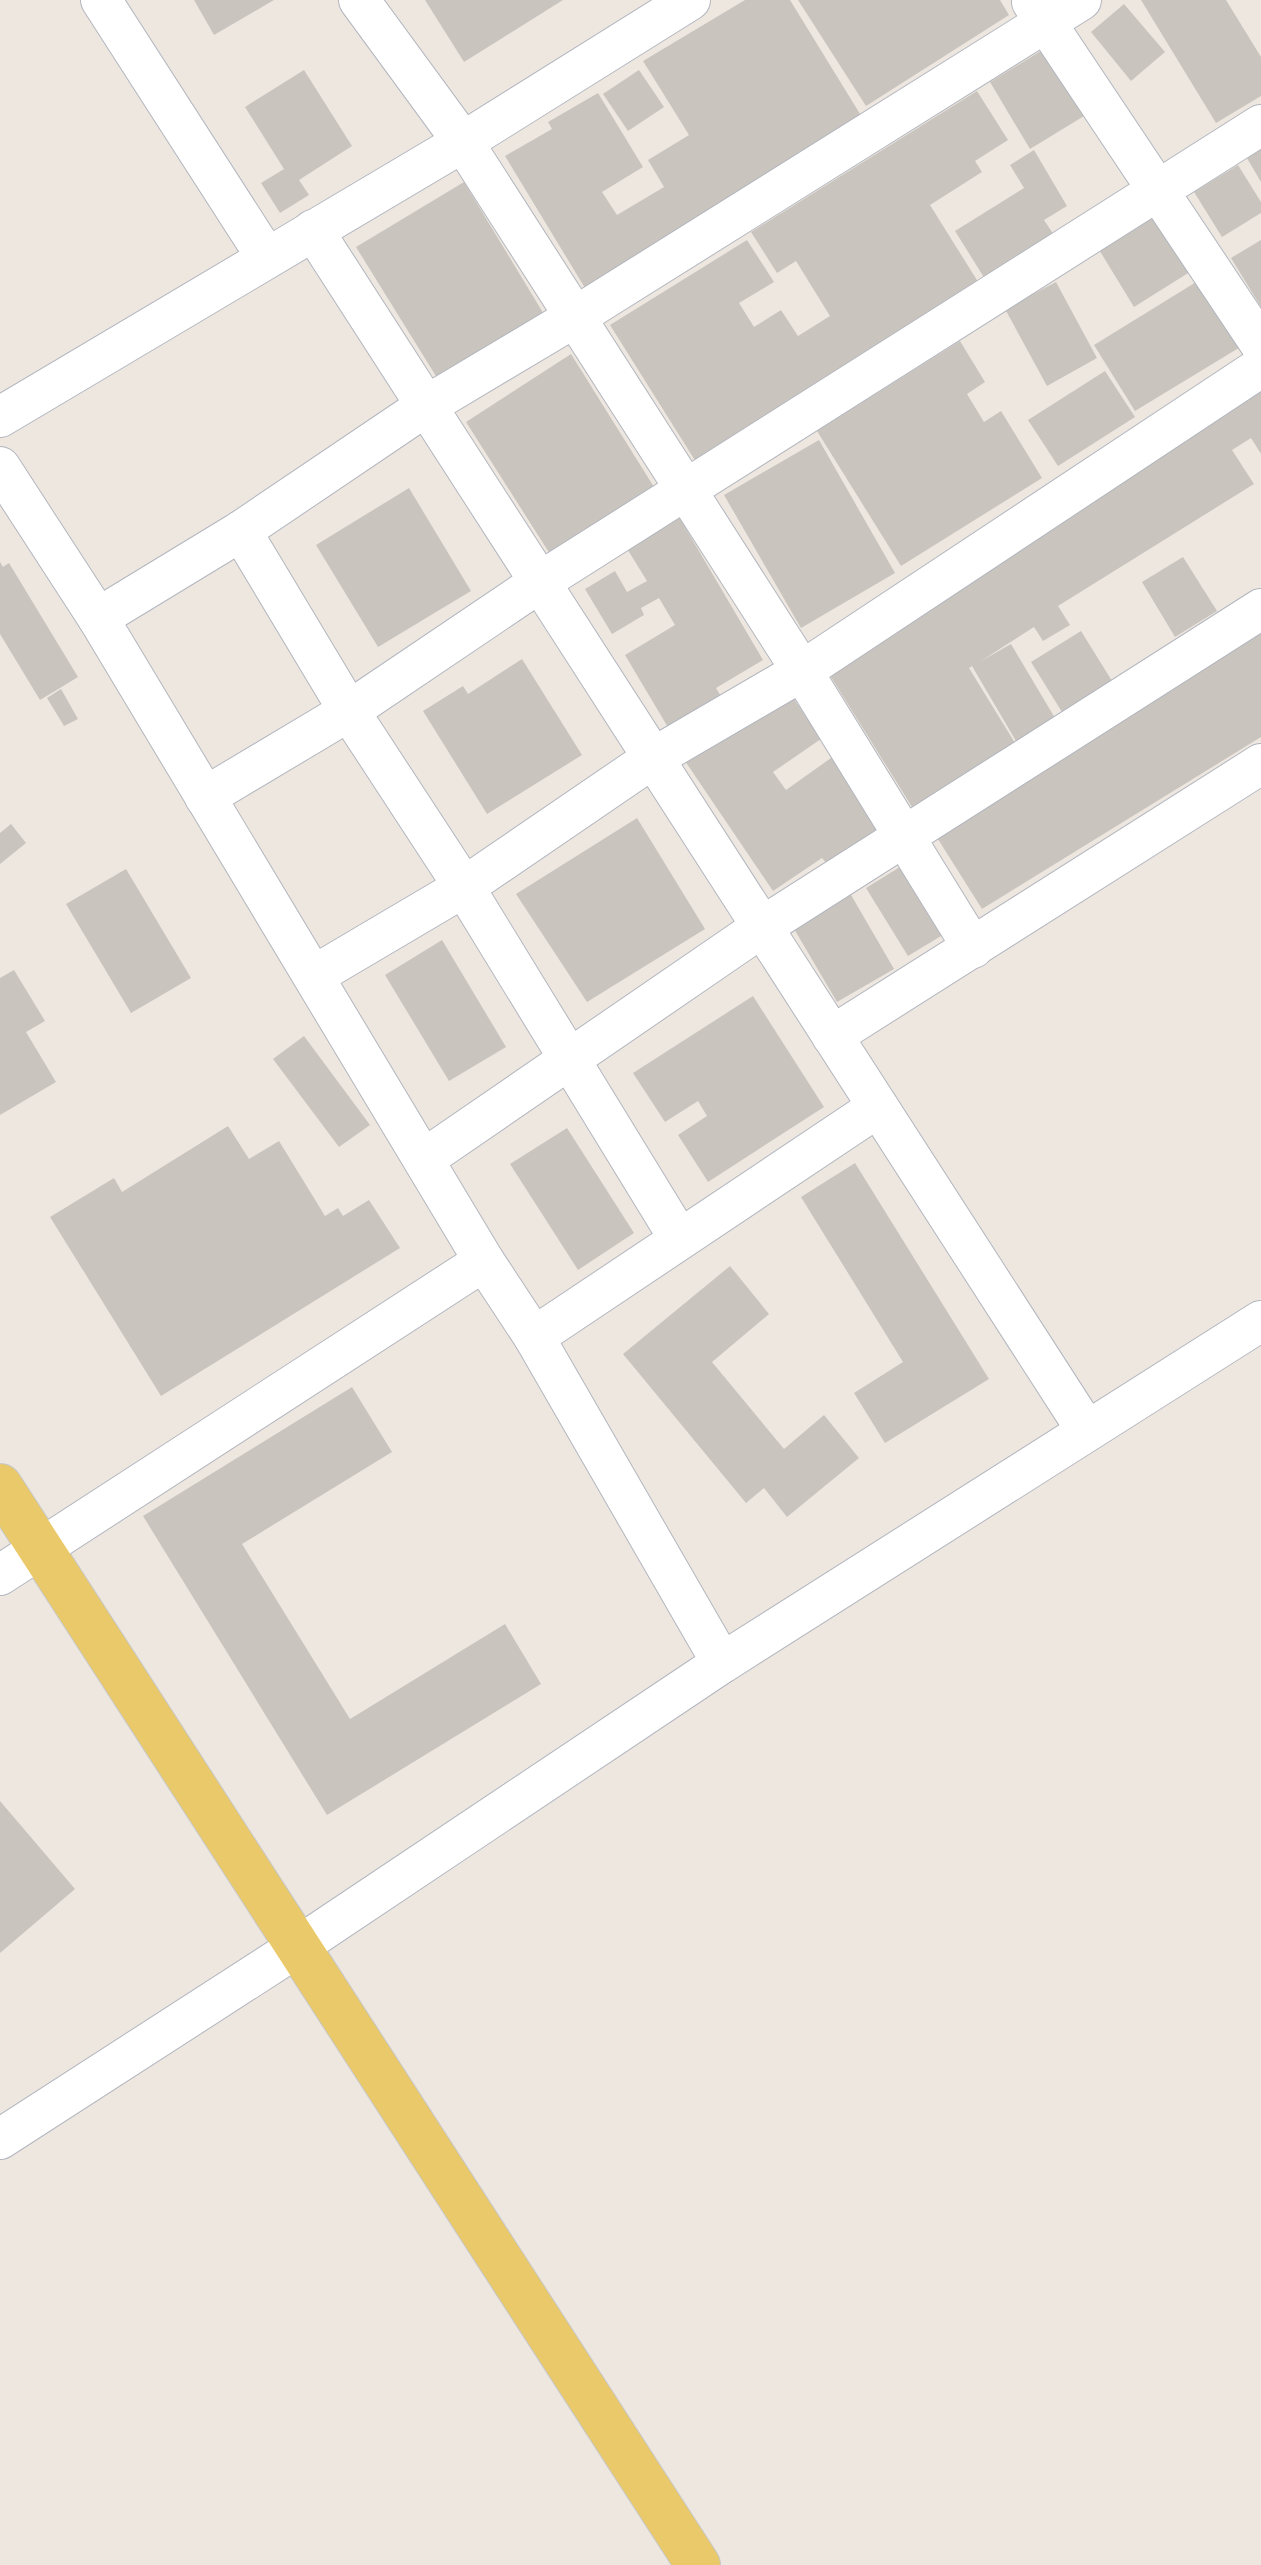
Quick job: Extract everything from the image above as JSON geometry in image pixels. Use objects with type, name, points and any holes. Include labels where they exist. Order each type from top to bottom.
[{"type":"main road","points":[[0,1486],[296,1948],[698,2565]]},
{"type":"street","points":[[101,0],[267,258]]},
{"type":"street","points":[[359,0],[463,142],[802,671],[973,948]]},
{"type":"street","points":[[0,417],[463,142],[690,0]]},
{"type":"street","points":[[98,618],[241,531],[426,406],[575,317],[1038,11],[1081,0]]},
{"type":"street","points":[[1038,11],[1261,345]]},
{"type":"street","points":[[205,797],[349,711],[540,582],[1261,125]]},
{"type":"street","points":[[313,230],[1087,1431]]},
{"type":"street","points":[[315,975],[464,887],[653,758],[802,671],[1261,367]]},
{"type":"street","points":[[0,467],[98,618],[484,1261],[534,1337],[722,1663]]},
{"type":"street","points":[[241,531],[349,711],[464,887],[679,1238]]},
{"type":"street","points":[[424,1159],[762,927],[1261,609]]},
{"type":"street","points":[[832,1036],[1261,764]]},
{"type":"street","points":[[534,1337],[878,1107]]},
{"type":"street","points":[[0,1575],[484,1261]]},
{"type":"street","points":[[0,2139],[296,1948],[722,1663],[1261,1321]]},
{"type":"building","points":[[194,0],[274,0],[214,35]]},
{"type":"building","points":[[425,0],[563,0],[464,62]]},
{"type":"building","points":[[745,0],[790,0],[865,122],[585,288],[505,156],[552,129],[548,122],[598,93],[643,167],[602,192],[617,215],[664,187],[648,160],[689,135],[643,61]]},
{"type":"building","points":[[798,0],[1000,0],[1009,15],[866,106]]},
{"type":"building","points":[[1141,0],[1226,0],[1261,57],[1261,96],[1216,123]]},
{"type":"building","points":[[1124,4],[1165,52],[1131,81],[1091,32]]},
{"type":"building","points":[[1049,46],[1089,113],[1030,149],[990,82]]},
{"type":"building","points":[[304,70],[352,146],[299,180],[309,195],[280,213],[261,183],[284,169],[245,107]]},
{"type":"building","points":[[639,70],[664,107],[628,131],[603,94]]},
{"type":"building","points":[[977,91],[1008,140],[975,161],[982,172],[930,205],[980,285],[696,462],[610,325],[747,240],[774,282],[739,303],[754,327],[781,310],[798,336],[830,316],[796,261],[777,273],[751,232]]},
{"type":"building","points":[[1261,136],[1261,182],[1241,148]]},
{"type":"building","points":[[1034,150],[1067,206],[1044,220],[1054,235],[985,279],[955,231],[1024,188],[1010,165]]},
{"type":"building","points":[[1238,165],[1261,202],[1261,213],[1222,237],[1194,192]]},
{"type":"building","points":[[464,182],[545,316],[439,381],[356,247]]},
{"type":"building","points":[[1157,212],[1193,270],[1134,307],[1098,248]]},
{"type":"building","points":[[1261,240],[1261,307],[1231,258]]},
{"type":"building","points":[[1201,279],[1242,346],[1135,411],[1094,345]]},
{"type":"building","points":[[1056,282],[1097,358],[1047,386],[1005,309]]},
{"type":"building","points":[[960,341],[985,382],[967,394],[984,422],[1001,411],[1042,478],[901,566],[817,431]]},
{"type":"building","points":[[571,354],[654,487],[550,554],[466,422]]},
{"type":"building","points":[[1105,371],[1135,417],[1058,466],[1028,420]]},
{"type":"building","points":[[1261,387],[1261,454],[1251,438],[1232,450],[1254,484],[1058,606],[1070,625],[1043,641],[1034,627],[981,661],[1011,644],[1055,718],[1016,741],[972,666],[969,668],[1015,743],[912,807],[821,661]]},
{"type":"building","points":[[819,440],[895,573],[801,628],[724,495]]},
{"type":"building","points":[[409,488],[471,591],[378,647],[316,545]]},
{"type":"building","points":[[679,517],[763,660],[716,688],[722,698],[669,729],[625,655],[675,625],[659,598],[641,608],[644,615],[612,634],[585,589],[615,571],[627,592],[647,581],[626,547]]},
{"type":"building","points":[[1183,557],[1217,611],[1175,637],[1142,582]]},
{"type":"building","points":[[0,562],[3,567],[9,563],[78,677],[40,700],[0,634]]},
{"type":"building","points":[[1261,628],[1261,737],[982,909],[936,836]]},
{"type":"building","points":[[1081,631],[1112,681],[1062,712],[1031,662]]},
{"type":"building","points":[[522,659],[582,755],[487,814],[423,711],[463,686],[468,694]]},
{"type":"building","points":[[61,689],[78,719],[64,726],[47,698]]},
{"type":"building","points":[[788,690],[821,739],[773,772],[786,790],[838,753],[887,822],[827,864],[822,858],[773,891],[685,761]]},
{"type":"building","points":[[637,818],[705,929],[587,1002],[516,894]]},
{"type":"building","points":[[11,824],[26,843],[0,864],[0,833]]},
{"type":"building","points":[[903,865],[946,933],[908,956],[866,888]]},
{"type":"building","points":[[126,869],[191,978],[131,1013],[66,904]]},
{"type":"building","points":[[847,888],[894,969],[837,1002],[790,922]]},
{"type":"building","points":[[442,940],[506,1047],[449,1081],[385,975]]},
{"type":"building","points":[[14,970],[45,1021],[26,1032],[56,1082],[0,1115],[0,978]]},
{"type":"building","points":[[753,996],[824,1107],[708,1182],[678,1135],[707,1116],[698,1101],[665,1122],[633,1073]]},
{"type":"building","points":[[304,1036],[370,1125],[339,1147],[273,1059]]},
{"type":"building","points":[[228,1126],[249,1159],[279,1141],[325,1216],[338,1208],[343,1216],[369,1200],[400,1248],[161,1396],[50,1217],[114,1178],[122,1192]]},
{"type":"building","points":[[567,1128],[634,1233],[578,1270],[510,1164]]},
{"type":"building","points":[[855,1163],[989,1379],[885,1443],[854,1393],[903,1362],[801,1197]]},
{"type":"building","points":[[730,1266],[769,1314],[712,1362],[784,1449],[824,1415],[859,1458],[787,1517],[764,1488],[746,1503],[623,1354]]},
{"type":"building","points":[[352,1387],[392,1452],[242,1544],[350,1719],[505,1624],[541,1684],[327,1815],[143,1516]]},
{"type":"building","points":[[0,1801],[75,1889],[0,1953]]}]
